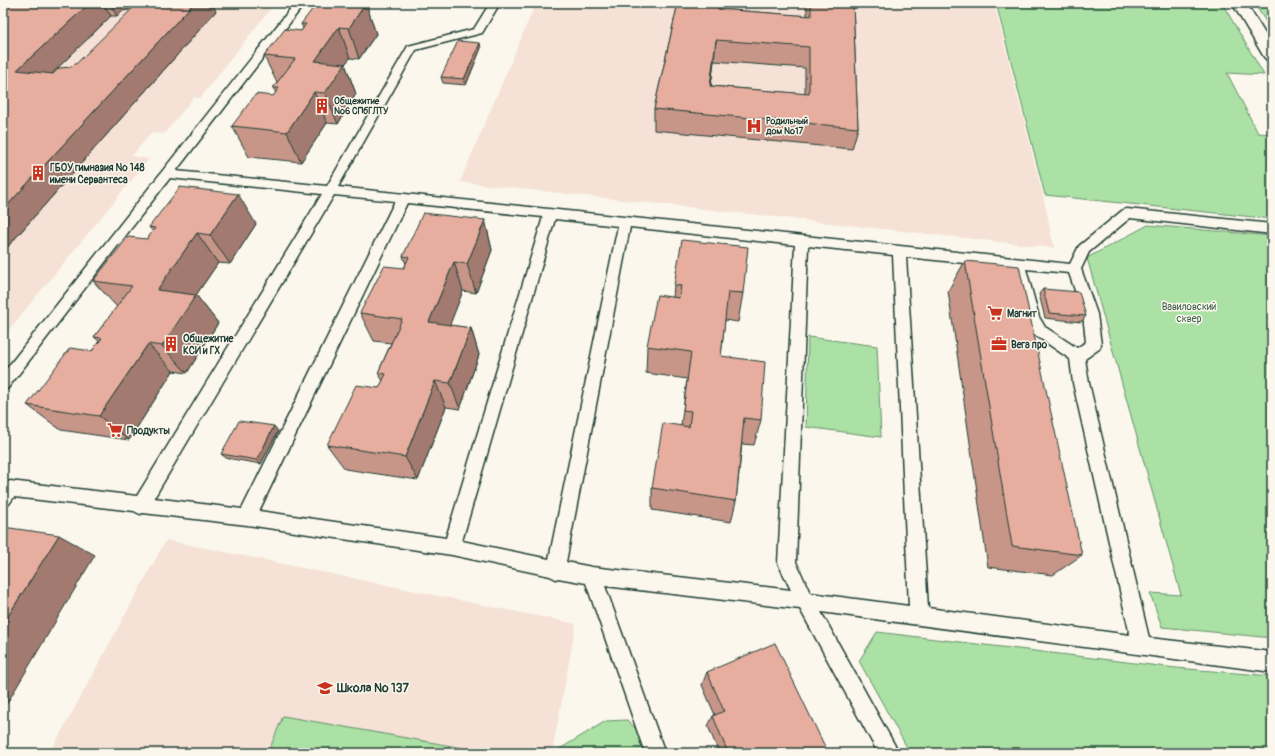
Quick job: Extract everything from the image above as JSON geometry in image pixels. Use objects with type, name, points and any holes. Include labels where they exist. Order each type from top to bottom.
[{"type":"street","points":[[1239,3],[1272,57]]},
{"type":"lane","points":[[3,384],[300,3]]},
{"type":"lane","points":[[140,506],[330,191],[412,48],[478,31],[495,3]]},
{"type":"lane","points":[[167,174],[1074,269]]},
{"type":"lane","points":[[247,517],[403,198]]},
{"type":"lane","points":[[1078,356],[1094,345],[1090,314],[1074,269],[1084,249],[1127,213],[1272,229]]},
{"type":"lane","points":[[452,547],[550,214]]},
{"type":"lane","points":[[556,570],[625,222]]},
{"type":"lane","points":[[802,241],[787,563],[805,601],[888,753]]},
{"type":"lane","points":[[899,251],[919,617]]},
{"type":"lane","points":[[1018,264],[1032,318],[1040,331],[1078,356]]},
{"type":"lane","points":[[1078,356],[1081,383],[1142,646]]},
{"type":"lane","points":[[5,492],[247,517],[452,547],[556,570],[592,576],[805,601],[1272,662]]},
{"type":"lane","points":[[592,576],[655,753]]},
{"type":"shaded area","points":[[3,3],[275,3],[200,98],[194,97],[164,134],[151,133],[132,156],[149,159],[3,337]]},
{"type":"shaded area","name":"Родильный дом №17","points":[[536,3],[994,3],[1045,204],[1054,248],[460,182]]},
{"type":"shaded area","name":"Школа № 137","points":[[166,540],[576,624],[552,753],[50,753]]},
{"type":"green space","points":[[996,3],[1222,3],[1264,75],[1227,73],[1258,133],[1272,134],[1272,219],[1045,195]]},
{"type":"green space","points":[[1262,4],[1272,4],[1272,31],[1257,8]]},
{"type":"green space","name":"Вавиловский сквер","points":[[1148,225],[1272,236],[1272,638],[1162,627],[1150,593],[1181,595],[1087,258]]},
{"type":"green space","points":[[808,337],[877,346],[881,437],[806,427]]},
{"type":"green space","points":[[877,632],[1176,668],[1272,676],[1272,753],[910,753],[859,661]]},
{"type":"green space","points":[[283,716],[491,753],[268,753]]},
{"type":"green space","points":[[627,720],[643,736],[646,753],[553,753],[606,721]]},
{"type":"building","points":[[3,3],[90,3],[17,70],[53,74],[59,68],[71,67],[76,64],[138,3],[194,3],[3,210]]},
{"type":"building","points":[[317,3],[366,3],[349,28],[339,27],[315,61],[345,64],[325,93],[314,92],[287,132],[232,126],[256,94],[273,96],[279,88],[273,88],[295,59],[264,56],[285,29],[301,31],[306,24],[301,24]]},
{"type":"building","points":[[678,3],[719,3],[718,9],[811,16],[811,3],[853,3],[858,128],[654,109]],"holes":[[[716,40],[809,47],[809,94],[710,86]]]},
{"type":"building","points":[[458,41],[480,43],[464,79],[441,77]]},
{"type":"building","points":[[180,187],[238,194],[210,235],[197,233],[157,290],[196,295],[162,346],[148,344],[99,416],[27,405],[70,348],[92,351],[102,338],[94,337],[132,286],[93,281],[128,237],[147,239],[155,228],[149,227]]},
{"type":"building","points":[[423,213],[485,220],[467,264],[454,262],[429,322],[471,328],[450,383],[435,381],[405,457],[327,445],[356,385],[379,388],[386,374],[378,373],[402,319],[360,313],[384,266],[404,268],[409,257],[403,256]]},
{"type":"building","points":[[682,240],[748,247],[743,293],[728,292],[721,356],[765,362],[761,420],[744,418],[736,501],[652,488],[663,423],[689,427],[691,411],[683,410],[691,352],[647,346],[657,295],[679,298],[681,286],[674,285]]},
{"type":"building","points":[[965,261],[1019,266],[1082,555],[1012,546]]},
{"type":"building","points":[[1043,289],[1079,292],[1086,316],[1049,313]]},
{"type":"building","points":[[239,421],[274,426],[257,460],[221,454]]},
{"type":"building","points":[[3,527],[59,535],[3,624]]},
{"type":"building","points":[[775,643],[828,753],[728,753],[713,716],[724,711],[707,672]]},
{"type":"place","name":"Общежитие №6 СПбГЛТУ","points":[[322,106]]},
{"type":"place","name":"Родильный дом №17","points":[[754,126]]},
{"type":"place","name":"ГБОУ гимназия № 148 имени Сервантеса","points":[[38,173]]},
{"type":"place","name":"Магнит","points":[[995,313]]},
{"type":"place","name":"Общежитие КСИ и ГХ","points":[[171,344]]},
{"type":"place","name":"Вега про","points":[[999,344]]},
{"type":"place","name":"Продукты","points":[[115,430]]},
{"type":"place","name":"Школа № 137","points":[[325,688]]}]
